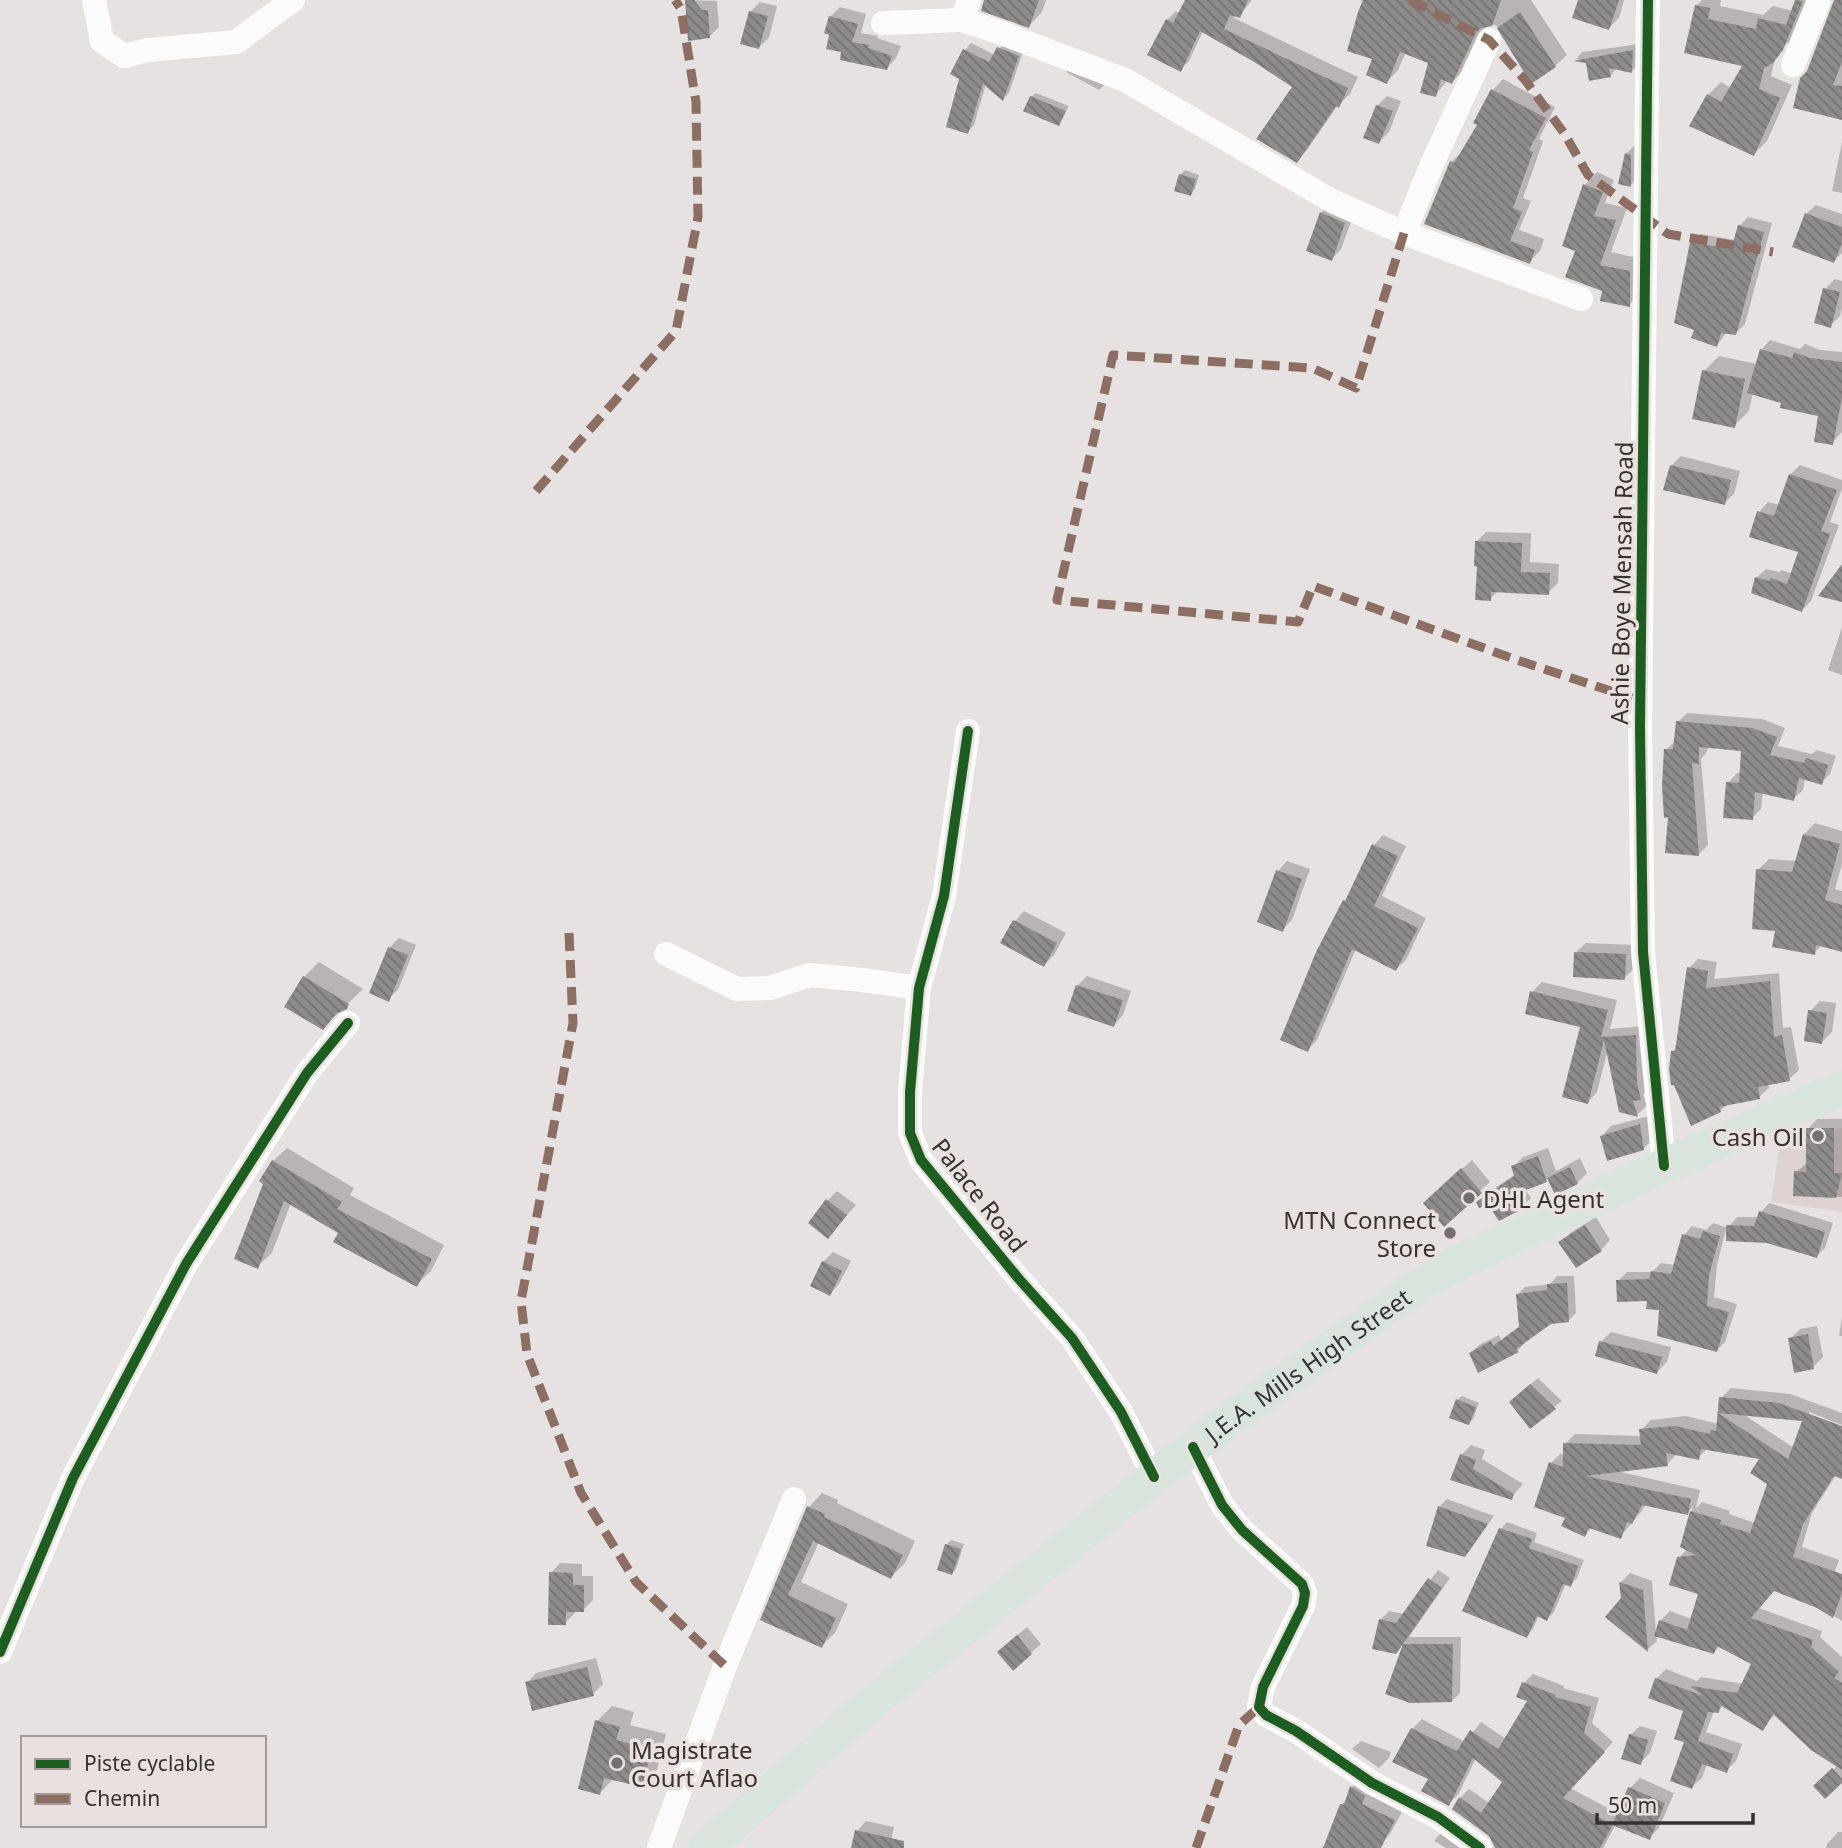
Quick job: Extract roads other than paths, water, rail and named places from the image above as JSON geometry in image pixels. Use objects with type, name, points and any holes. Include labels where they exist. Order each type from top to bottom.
[{"type":"highway","name":"J.E.A. Mills High Street","points":[[706,1848],[874,1701],[1154,1477],[1398,1300],[1450,1267],[1664,1166],[1842,1088]]},
{"type":"street","points":[[94,0],[102,41],[124,56],[148,50],[236,42],[293,0]]},
{"type":"street","name":"Ashie Boye Mensah Road","points":[[1648,0],[1640,727],[1643,952],[1664,1166]]},
{"type":"street","points":[[1793,65],[1819,0]]},
{"type":"street","points":[[883,23],[965,10],[996,31],[1125,79],[1332,201],[1404,233],[1581,299]]},
{"type":"street","points":[[1404,233],[1432,164],[1489,40]]},
{"type":"street","name":"Palace Road","points":[[968,731],[944,896],[919,988],[910,1092],[910,1133],[921,1160],[1019,1279],[1072,1338],[1121,1412],[1154,1477]]},
{"type":"street","points":[[666,954],[737,989],[770,988],[810,975],[863,979],[919,988]]},
{"type":"street","points":[[0,1651],[73,1478],[186,1264],[307,1073],[348,1023]]},
{"type":"street","points":[[1193,1447],[1222,1505],[1242,1530],[1303,1584],[1303,1606],[1263,1687],[1259,1707],[1266,1715],[1296,1731],[1371,1783],[1438,1817],[1480,1848]]},
{"type":"street","points":[[659,1848],[725,1666],[794,1499]]},
{"type":"place","name":"Cash Oil","points":[[1818,1136]]},
{"type":"place","name":"DHL Agent","points":[[1469,1198]]},
{"type":"place","name":"MTN Connect Store","points":[[1450,1233]]},
{"type":"place","name":"Magistrate Court Aflao","points":[[617,1763]]}]
